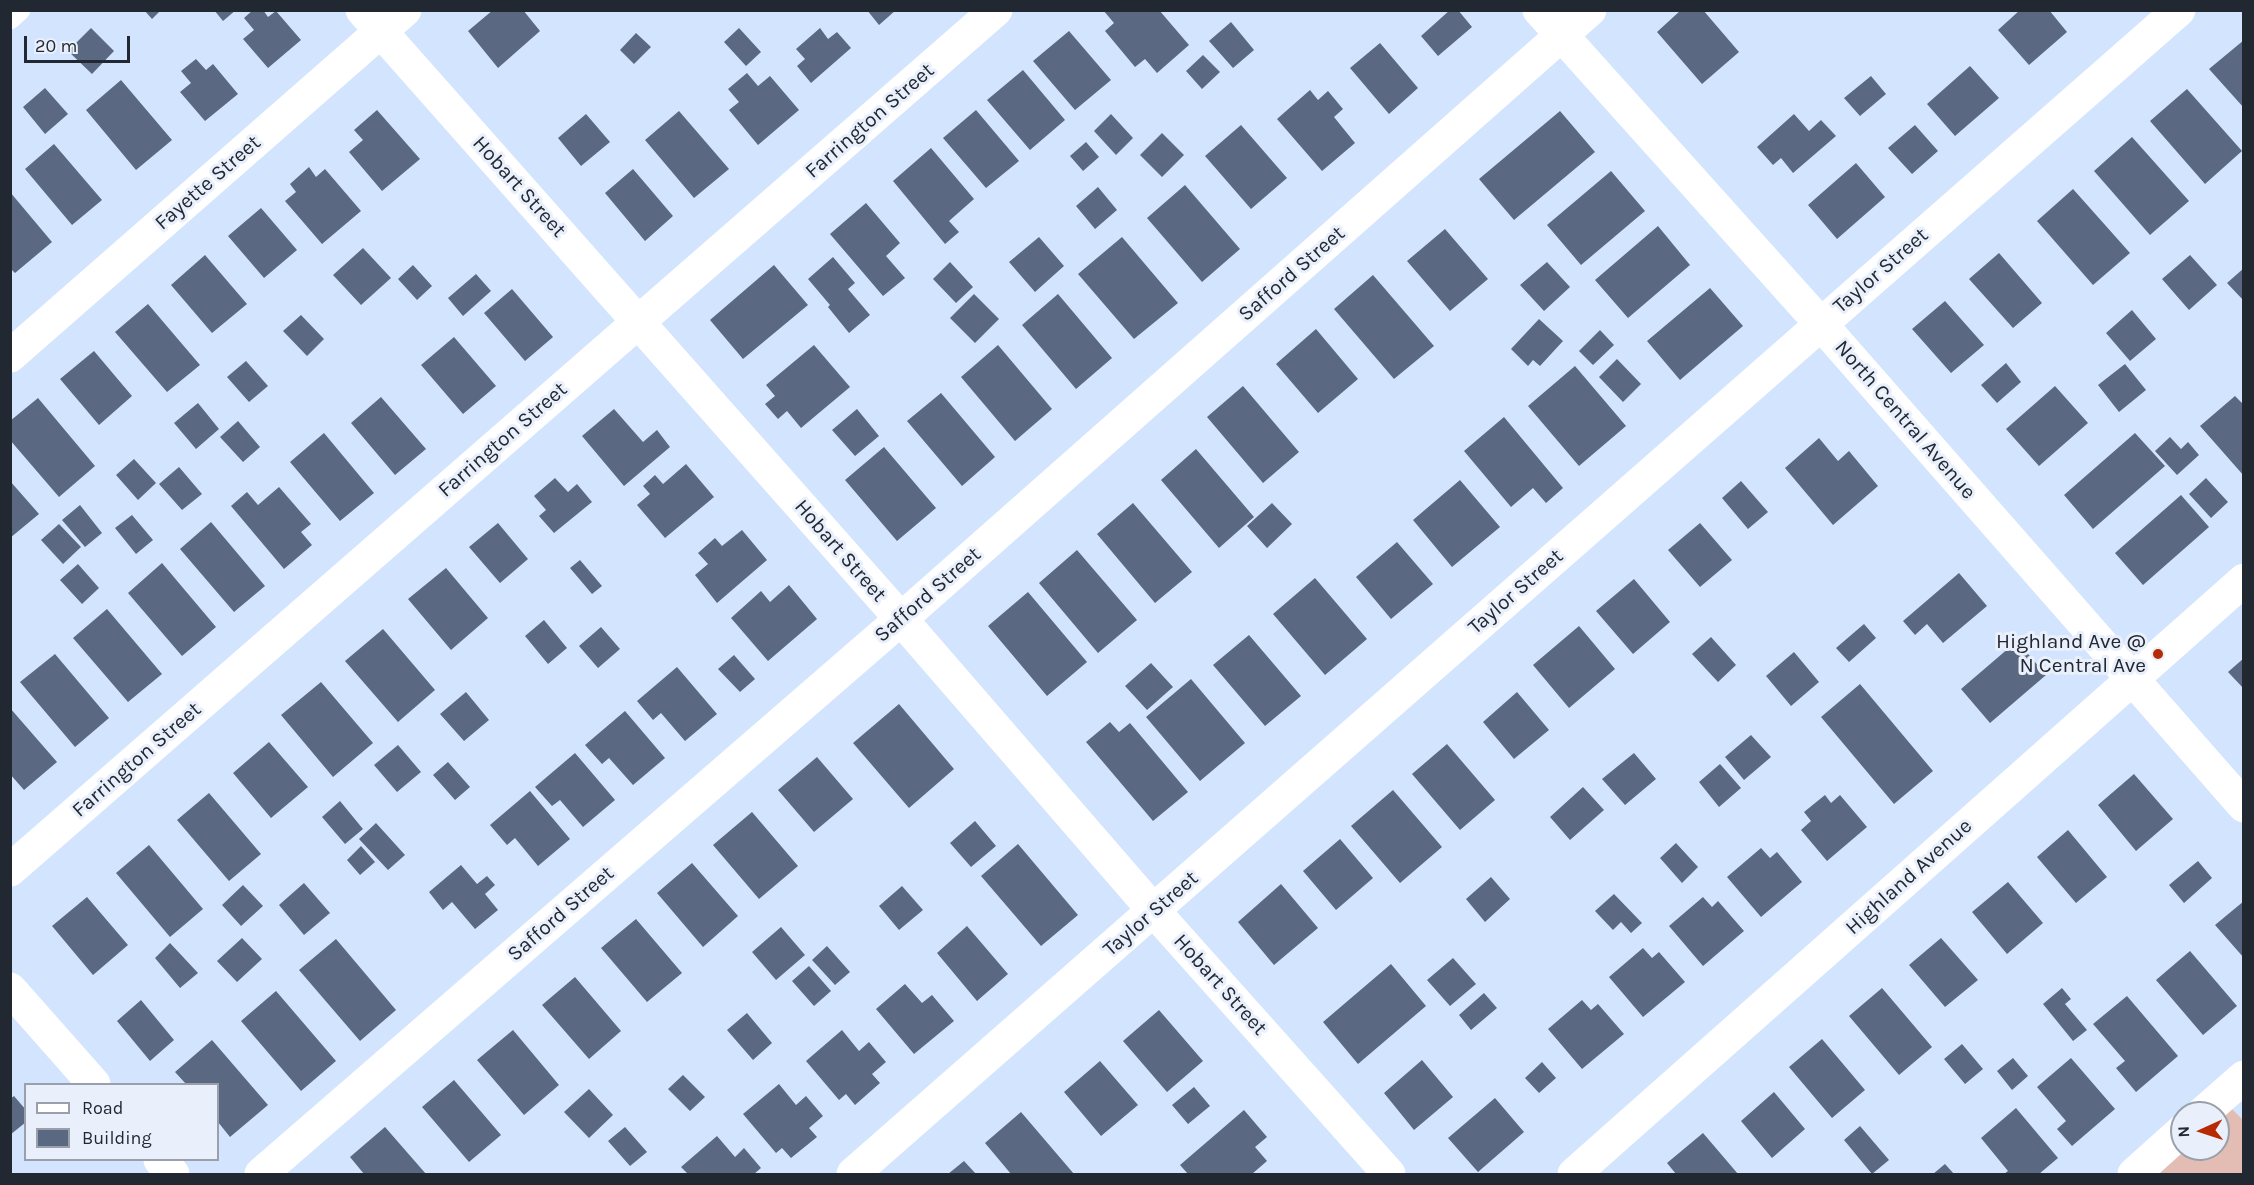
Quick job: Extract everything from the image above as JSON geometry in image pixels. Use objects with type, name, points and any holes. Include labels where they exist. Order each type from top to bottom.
[{"type":"street","name":"Farrington Street","points":[[10,870],[996,10]]},
{"type":"street","name":"North Central Avenue","points":[[1539,10],[1820,323],[2244,806]]},
{"type":"street","name":"Safford Street","points":[[261,1174],[901,620],[1590,10]]},
{"type":"street","name":"Taylor Street","points":[[853,1174],[2179,10]]},
{"type":"street","name":"Hobart Street","points":[[383,18],[639,322],[1154,912],[1389,1174]]},
{"type":"street","name":"Fayette Street","points":[[10,356],[383,18]]},
{"type":"street","name":"Highland Avenue","points":[[1574,1174],[2244,580]]},
{"type":"street","points":[[10,989],[93,1083]]},
{"type":"street","points":[[2217,1101],[2244,1077]]},
{"type":"street","points":[[2133,1174],[2170,1142]]},
{"type":"street","points":[[161,1161],[173,1174]]},
{"type":"lane","points":[[10,19],[20,10]]},
{"type":"shaded area","points":[[2230,1107],[2243,1120],[2243,1174],[2141,1174],[2170,1156],[2170,1161],[2230,1161]]},
{"type":"building","points":[[144,10],[161,10],[152,19]]},
{"type":"building","points":[[214,10],[236,10],[223,21]]},
{"type":"building","points":[[253,10],[263,10],[268,17],[276,11],[301,40],[268,68],[243,39],[254,30],[244,18]]},
{"type":"building","points":[[493,10],[523,10],[540,31],[498,68],[468,31]]},
{"type":"building","points":[[867,10],[896,10],[879,25]]},
{"type":"building","points":[[1103,10],[1159,10],[1189,45],[1157,73],[1145,59],[1135,67],[1105,31],[1114,23]]},
{"type":"building","points":[[1450,10],[1458,10],[1472,27],[1438,56],[1421,36]]},
{"type":"building","points":[[1681,10],[1703,10],[1739,52],[1702,84],[1657,32]]},
{"type":"building","points":[[2020,10],[2049,10],[2067,32],[2029,65],[1998,30]]},
{"type":"building","points":[[1231,22],[1254,50],[1233,68],[1209,41]]},
{"type":"building","points":[[91,28],[114,51],[92,74],[68,51]]},
{"type":"building","points":[[739,28],[761,52],[746,66],[724,42]]},
{"type":"building","points":[[820,28],[828,39],[837,32],[851,48],[811,83],[797,66],[805,59],[796,49]]},
{"type":"building","points":[[1069,31],[1111,80],[1075,110],[1033,61]]},
{"type":"building","points":[[636,33],[651,47],[634,64],[620,50]]},
{"type":"building","points":[[2244,40],[2244,108],[2209,69]]},
{"type":"building","points":[[1380,43],[1418,88],[1389,114],[1350,68]]},
{"type":"building","points":[[1203,55],[1220,72],[1202,89],[1186,71]]},
{"type":"building","points":[[196,59],[206,70],[213,64],[238,94],[205,121],[180,92],[191,83],[181,71]]},
{"type":"building","points":[[1970,66],[1999,98],[1955,136],[1927,104]]},
{"type":"building","points":[[1023,70],[1065,120],[1030,150],[987,100]]},
{"type":"building","points":[[747,73],[758,86],[770,76],[799,110],[758,145],[729,110],[739,102],[728,89]]},
{"type":"building","points":[[1871,76],[1886,94],[1860,116],[1844,98]]},
{"type":"building","points":[[121,80],[172,140],[136,170],[86,110]]},
{"type":"building","points":[[45,88],[68,114],[45,134],[23,107]]},
{"type":"building","points":[[2187,89],[2242,151],[2205,184],[2150,121]]},
{"type":"building","points":[[1310,90],[1318,100],[1328,91],[1343,109],[1334,117],[1355,143],[1322,171],[1277,119]]},
{"type":"building","points":[[377,110],[420,159],[382,191],[349,152],[363,140],[354,130]]},
{"type":"building","points":[[976,110],[1019,161],[986,188],[943,138]]},
{"type":"building","points":[[679,111],[729,169],[694,198],[645,140]]},
{"type":"building","points":[[1560,111],[1595,152],[1514,220],[1479,179]]},
{"type":"building","points":[[586,114],[610,142],[581,166],[558,138]]},
{"type":"building","points":[[1111,114],[1133,138],[1116,155],[1094,131]]},
{"type":"building","points":[[1794,114],[1809,131],[1821,120],[1836,136],[1793,173],[1781,158],[1773,165],[1757,147]]},
{"type":"building","points":[[1241,125],[1287,178],[1251,209],[1205,156]]},
{"type":"building","points":[[1915,125],[1938,151],[1912,174],[1888,148]]},
{"type":"building","points":[[1162,133],[1184,155],[1162,177],[1140,155]]},
{"type":"building","points":[[2132,137],[2189,201],[2150,235],[2094,171]]},
{"type":"building","points":[[1086,142],[1099,157],[1083,171],[1070,156]]},
{"type":"building","points":[[54,144],[102,200],[72,225],[25,169]]},
{"type":"building","points":[[931,148],[974,199],[949,221],[959,232],[945,244],[893,181]]},
{"type":"building","points":[[1856,163],[1885,197],[1837,239],[1808,205]]},
{"type":"building","points":[[309,167],[316,177],[325,169],[361,211],[322,244],[285,201],[296,192],[290,184]]},
{"type":"building","points":[[633,169],[673,216],[645,241],[605,193]]},
{"type":"building","points":[[1611,171],[1645,211],[1581,265],[1547,225]]},
{"type":"building","points":[[1185,185],[1240,249],[1202,282],[1147,218]]},
{"type":"building","points":[[1098,187],[1117,210],[1095,229],[1076,206]]},
{"type":"building","points":[[2073,189],[2130,253],[2093,285],[2037,221]]},
{"type":"building","points":[[10,192],[52,242],[15,273],[10,268]]},
{"type":"building","points":[[866,203],[900,243],[886,256],[905,278],[883,296],[830,234]]},
{"type":"building","points":[[261,208],[297,250],[264,278],[228,236]]},
{"type":"building","points":[[1658,226],[1690,265],[1628,318],[1595,280]]},
{"type":"building","points":[[1445,229],[1488,279],[1450,311],[1407,261]]},
{"type":"building","points":[[1039,237],[1064,266],[1035,292],[1009,262]]},
{"type":"building","points":[[1122,237],[1178,303],[1134,339],[1078,274]]},
{"type":"building","points":[[363,248],[391,278],[361,305],[333,275]]},
{"type":"building","points":[[1999,253],[2042,303],[2013,328],[1969,279]]},
{"type":"building","points":[[205,255],[247,304],[212,333],[171,285]]},
{"type":"building","points":[[2190,255],[2217,285],[2189,310],[2162,279]]},
{"type":"building","points":[[833,257],[855,283],[848,289],[870,315],[849,333],[808,279]]},
{"type":"building","points":[[950,262],[973,287],[956,303],[933,279]]},
{"type":"building","points":[[1547,262],[1570,287],[1544,311],[1520,285]]},
{"type":"building","points":[[413,265],[432,286],[417,300],[398,279]]},
{"type":"building","points":[[774,265],[808,305],[743,359],[710,320]]},
{"type":"building","points":[[2244,268],[2244,301],[2227,283]]},
{"type":"building","points":[[476,274],[491,291],[463,316],[448,298]]},
{"type":"building","points":[[1373,275],[1434,346],[1394,379],[1334,309]]},
{"type":"building","points":[[1710,288],[1743,326],[1680,380],[1647,341]]},
{"type":"building","points":[[512,289],[553,337],[525,361],[484,313]]},
{"type":"building","points":[[974,294],[999,319],[975,343],[950,318]]},
{"type":"building","points":[[1058,294],[1112,358],[1076,389],[1022,325]]},
{"type":"building","points":[[1945,301],[1984,345],[1951,373],[1912,329]]},
{"type":"building","points":[[148,304],[200,365],[167,392],[115,332]]},
{"type":"building","points":[[2132,310],[2156,339],[2130,361],[2106,333]]},
{"type":"building","points":[[301,315],[324,339],[307,356],[283,331]]},
{"type":"building","points":[[1539,319],[1563,341],[1540,366],[1533,360],[1528,366],[1511,349]]},
{"type":"building","points":[[1316,329],[1358,379],[1318,413],[1276,364]]},
{"type":"building","points":[[1600,330],[1614,345],[1593,365],[1579,351]]},
{"type":"building","points":[[454,337],[496,386],[463,414],[421,365]]},
{"type":"building","points":[[814,345],[850,387],[801,428],[787,411],[778,419],[765,404],[775,396],[766,385]]},
{"type":"building","points":[[998,345],[1052,409],[1015,441],[961,377]]},
{"type":"building","points":[[94,351],[132,396],[99,425],[60,379]]},
{"type":"building","points":[[1617,359],[1641,384],[1623,402],[1599,377]]},
{"type":"building","points":[[246,361],[268,386],[249,402],[227,377]]},
{"type":"building","points":[[2006,363],[2021,382],[1997,403],[1981,385]]},
{"type":"building","points":[[2125,364],[2146,390],[2119,412],[2098,385]]},
{"type":"building","points":[[1575,366],[1626,426],[1579,466],[1528,406]]},
{"type":"building","points":[[1243,386],[1299,452],[1263,483],[1207,417]]},
{"type":"building","points":[[2055,386],[2088,423],[2039,466],[2006,429]]},
{"type":"building","points":[[941,393],[995,457],[962,486],[907,421]]},
{"type":"building","points":[[2235,396],[2244,405],[2244,476],[2200,426]]},
{"type":"building","points":[[381,397],[426,449],[395,475],[351,423]]},
{"type":"building","points":[[38,398],[95,466],[59,497],[10,440],[10,421]]},
{"type":"building","points":[[198,403],[219,429],[196,449],[174,423]]},
{"type":"building","points":[[614,409],[643,442],[657,430],[670,447],[624,486],[582,436]]},
{"type":"building","points":[[857,409],[879,436],[855,456],[832,430]]},
{"type":"building","points":[[1504,417],[1563,488],[1546,503],[1533,488],[1511,507],[1464,451]]},
{"type":"building","points":[[238,421],[260,447],[243,462],[220,437]]},
{"type":"building","points":[[324,433],[374,493],[340,521],[290,462]]},
{"type":"building","points":[[2135,433],[2165,466],[2093,529],[2064,495]]},
{"type":"building","points":[[2170,437],[2181,449],[2188,442],[2199,455],[2177,475],[2155,451]]},
{"type":"building","points":[[1819,438],[1838,461],[1849,451],[1878,486],[1833,525],[1785,468]]},
{"type":"building","points":[[884,447],[936,508],[897,541],[845,480]]},
{"type":"building","points":[[1196,449],[1254,517],[1219,548],[1161,480]]},
{"type":"building","points":[[134,459],[156,483],[138,500],[116,475]]},
{"type":"building","points":[[686,464],[714,497],[665,538],[637,505],[650,494],[643,486],[655,475],[663,484]]},
{"type":"building","points":[[179,467],[202,494],[182,510],[159,484]]},
{"type":"building","points":[[555,478],[568,492],[577,484],[592,502],[554,533],[539,516],[546,510],[534,496]]},
{"type":"building","points":[[2206,478],[2228,502],[2211,518],[2189,494]]},
{"type":"building","points":[[1460,480],[1500,527],[1452,567],[1413,520]]},
{"type":"building","points":[[10,481],[39,514],[10,538]]},
{"type":"building","points":[[1741,481],[1768,512],[1748,529],[1722,498]]},
{"type":"building","points":[[279,487],[311,524],[301,532],[312,545],[284,569],[231,506],[247,492],[258,505]]},
{"type":"building","points":[[2181,495],[2209,527],[2143,585],[2115,553]]},
{"type":"building","points":[[1133,503],[1192,572],[1155,603],[1097,534]]},
{"type":"building","points":[[1272,503],[1292,524],[1267,548],[1247,526]]},
{"type":"building","points":[[80,505],[102,533],[85,547],[62,520]]},
{"type":"building","points":[[132,515],[153,540],[136,554],[115,528]]},
{"type":"building","points":[[211,522],[265,586],[234,612],[180,549]]},
{"type":"building","points":[[498,523],[528,559],[500,583],[469,547]]},
{"type":"building","points":[[1700,523],[1732,560],[1700,587],[1668,550]]},
{"type":"building","points":[[59,524],[81,547],[63,564],[41,540]]},
{"type":"building","points":[[742,530],[767,560],[717,603],[695,575],[708,564],[698,553],[715,538],[722,546]]},
{"type":"building","points":[[1397,542],[1433,584],[1391,619],[1356,577]]},
{"type":"building","points":[[1077,550],[1137,620],[1098,653],[1039,583]]},
{"type":"building","points":[[580,560],[602,586],[592,594],[570,568]]},
{"type":"building","points":[[162,563],[216,627],[182,656],[128,593]]},
{"type":"building","points":[[78,564],[99,588],[82,604],[60,580]]},
{"type":"building","points":[[446,568],[488,618],[451,650],[408,599]]},
{"type":"building","points":[[1959,573],[1987,606],[1943,643],[1927,624],[1915,635],[1903,621]]},
{"type":"building","points":[[1315,578],[1367,639],[1325,675],[1273,614]]},
{"type":"building","points":[[1634,579],[1670,622],[1633,654],[1596,611]]},
{"type":"building","points":[[789,585],[817,619],[768,661],[731,618],[761,591],[770,602]]},
{"type":"building","points":[[1028,592],[1087,662],[1047,696],[988,626]]},
{"type":"building","points":[[107,609],[162,674],[128,702],[73,638]]},
{"type":"building","points":[[544,620],[567,648],[548,664],[525,636]]},
{"type":"building","points":[[1864,624],[1876,638],[1849,662],[1836,648]]},
{"type":"building","points":[[1579,626],[1615,669],[1569,708],[1533,665]]},
{"type":"building","points":[[601,627],[620,649],[598,668],[579,646]]},
{"type":"building","points":[[383,629],[435,690],[398,722],[345,661]]},
{"type":"building","points":[[1249,635],[1301,696],[1265,726],[1213,665]]},
{"type":"building","points":[[1711,637],[1736,665],[1718,682],[1692,654]]},
{"type":"building","points":[[2017,641],[2046,675],[1990,723],[1961,689]]},
{"type":"building","points":[[1794,652],[1819,682],[1791,706],[1766,676]]},
{"type":"building","points":[[55,654],[109,718],[75,747],[20,682]]},
{"type":"building","points":[[734,655],[755,679],[740,692],[718,669]]},
{"type":"building","points":[[2244,658],[2244,689],[2228,672]]},
{"type":"building","points":[[1151,663],[1173,687],[1147,710],[1125,686]]},
{"type":"building","points":[[677,667],[717,714],[685,741],[661,713],[653,720],[637,701]]},
{"type":"building","points":[[1191,679],[1245,743],[1200,781],[1146,717]]},
{"type":"building","points":[[321,682],[373,743],[333,777],[281,715]]},
{"type":"building","points":[[1860,684],[1933,771],[1894,804],[1821,717]]},
{"type":"building","points":[[466,692],[489,720],[464,741],[440,714]]},
{"type":"building","points":[[1517,692],[1549,730],[1514,759],[1483,722]]},
{"type":"building","points":[[899,704],[954,769],[909,808],[853,743]]},
{"type":"building","points":[[10,708],[57,762],[24,790],[10,774]]},
{"type":"building","points":[[625,711],[665,758],[633,785],[609,758],[602,764],[585,745]]},
{"type":"building","points":[[1110,722],[1119,732],[1130,723],[1188,792],[1153,821],[1086,742]]},
{"type":"building","points":[[1751,735],[1771,757],[1744,780],[1725,757]]},
{"type":"building","points":[[269,742],[308,787],[271,818],[233,773]]},
{"type":"building","points":[[1447,744],[1495,800],[1460,830],[1412,774]]},
{"type":"building","points":[[398,745],[421,772],[397,792],[374,765]]},
{"type":"building","points":[[575,753],[615,800],[583,827],[560,800],[552,806],[535,787]]},
{"type":"building","points":[[1634,753],[1656,779],[1625,805],[1602,779]]},
{"type":"building","points":[[817,757],[853,799],[814,832],[778,790]]},
{"type":"building","points":[[448,762],[470,787],[455,800],[433,775]]},
{"type":"building","points":[[1720,764],[1741,788],[1719,807],[1699,782]]},
{"type":"building","points":[[2134,774],[2173,819],[2136,851],[2098,805]]},
{"type":"building","points":[[1583,787],[1604,810],[1570,840],[1550,817]]},
{"type":"building","points":[[1393,790],[1442,847],[1400,883],[1351,826]]},
{"type":"building","points":[[530,791],[570,839],[538,866],[515,838],[507,845],[490,825]]},
{"type":"building","points":[[209,793],[261,854],[229,881],[177,820]]},
{"type":"building","points":[[1825,795],[1831,803],[1840,795],[1867,827],[1827,861],[1801,830],[1811,821],[1804,812]]},
{"type":"building","points":[[340,801],[363,829],[345,844],[322,817]]},
{"type":"building","points":[[752,812],[798,866],[759,899],[713,845]]},
{"type":"building","points":[[975,821],[996,846],[971,867],[950,843]]},
{"type":"building","points":[[376,823],[405,855],[388,870],[359,839]]},
{"type":"building","points":[[2068,830],[2107,877],[2076,903],[2037,857]]},
{"type":"building","points":[[1340,839],[1373,878],[1336,910],[1303,871]]},
{"type":"building","points":[[1676,843],[1698,867],[1682,883],[1660,858]]},
{"type":"building","points":[[1018,844],[1078,915],[1041,946],[981,876]]},
{"type":"building","points":[[149,845],[203,909],[170,937],[116,873]]},
{"type":"building","points":[[361,846],[375,862],[360,875],[347,860]]},
{"type":"building","points":[[1761,848],[1770,858],[1777,852],[1802,882],[1761,917],[1727,877]]},
{"type":"building","points":[[2198,861],[2212,878],[2184,903],[2169,885]]},
{"type":"building","points":[[692,863],[738,916],[703,947],[657,893]]},
{"type":"building","points":[[461,865],[477,884],[487,876],[495,885],[485,894],[498,910],[475,929],[452,902],[443,910],[429,892]]},
{"type":"building","points":[[1491,877],[1510,899],[1485,922],[1466,899]]},
{"type":"building","points":[[2008,882],[2043,923],[2007,954],[1972,912]]},
{"type":"building","points":[[304,883],[330,913],[304,935],[279,905]]},
{"type":"building","points":[[1281,884],[1318,928],[1274,965],[1238,922]]},
{"type":"building","points":[[243,885],[263,906],[241,926],[222,905]]},
{"type":"building","points":[[902,886],[923,910],[899,930],[879,906]]},
{"type":"building","points":[[1614,894],[1642,923],[1631,933],[1621,922],[1613,930],[1595,911]]},
{"type":"building","points":[[87,897],[128,945],[93,975],[52,926]]},
{"type":"building","points":[[1703,897],[1712,907],[1718,901],[1744,931],[1703,966],[1669,926]]},
{"type":"building","points":[[2244,901],[2244,958],[2215,925]]},
{"type":"building","points":[[636,919],[682,973],[647,1002],[601,948]]},
{"type":"building","points":[[967,926],[1008,974],[977,1001],[937,953]]},
{"type":"building","points":[[781,927],[805,955],[776,980],[752,952]]},
{"type":"building","points":[[242,938],[262,959],[237,982],[217,961]]},
{"type":"building","points":[[1941,938],[1978,980],[1945,1007],[1909,965]]},
{"type":"building","points":[[336,939],[396,1010],[360,1041],[299,970]]},
{"type":"building","points":[[170,943],[198,973],[180,988],[155,958]]},
{"type":"building","points":[[827,946],[850,972],[835,985],[812,960]]},
{"type":"building","points":[[1643,948],[1652,958],[1659,952],[1685,982],[1643,1017],[1609,977]]},
{"type":"building","points":[[2190,951],[2237,1006],[2203,1035],[2156,980]]},
{"type":"building","points":[[1453,958],[1476,984],[1450,1006],[1427,980]]},
{"type":"building","points":[[1391,964],[1426,1006],[1358,1064],[1323,1022]]},
{"type":"building","points":[[809,966],[831,991],[814,1006],[792,981]]},
{"type":"building","points":[[575,977],[621,1031],[589,1059],[542,1005]]},
{"type":"building","points":[[905,984],[922,1003],[932,995],[954,1021],[914,1054],[876,1009]]},
{"type":"building","points":[[1882,988],[1932,1047],[1899,1075],[1849,1016]]},
{"type":"building","points":[[2062,988],[2071,999],[2065,1004],[2087,1030],[2073,1041],[2043,1004]]},
{"type":"building","points":[[276,991],[336,1061],[301,1091],[241,1021]]},
{"type":"building","points":[[1484,993],[1497,1008],[1471,1030],[1459,1015]]},
{"type":"building","points":[[2127,996],[2178,1056],[2136,1092],[2116,1068],[2125,1061],[2093,1024]]},
{"type":"building","points":[[141,1000],[174,1040],[150,1061],[117,1021]]},
{"type":"building","points":[[1582,1000],[1591,1010],[1598,1004],[1624,1034],[1582,1069],[1548,1029]]},
{"type":"building","points":[[1159,1010],[1203,1061],[1167,1092],[1123,1041]]},
{"type":"building","points":[[747,1013],[772,1043],[753,1060],[727,1030]]},
{"type":"building","points":[[513,1030],[559,1085],[524,1115],[477,1060]]},
{"type":"building","points":[[842,1030],[859,1051],[869,1042],[886,1062],[872,1074],[880,1083],[855,1105],[846,1094],[839,1100],[806,1061]]},
{"type":"building","points":[[1822,1039],[1865,1090],[1832,1118],[1789,1067]]},
{"type":"building","points":[[212,1040],[268,1105],[230,1137],[219,1123],[219,1083],[185,1083],[175,1072]]},
{"type":"building","points":[[1962,1044],[1983,1069],[1965,1084],[1944,1059]]},
{"type":"building","points":[[2013,1058],[2028,1076],[2012,1090],[1997,1071]]},
{"type":"building","points":[[2071,1058],[2115,1109],[2072,1146],[2057,1129],[2066,1121],[2037,1087]]},
{"type":"building","points":[[1422,1060],[1453,1097],[1414,1130],[1384,1093]]},
{"type":"building","points":[[1100,1061],[1138,1105],[1101,1136],[1064,1092]]},
{"type":"building","points":[[1542,1062],[1556,1078],[1539,1093],[1525,1078]]},
{"type":"building","points":[[683,1075],[705,1097],[690,1111],[668,1089]]},
{"type":"building","points":[[454,1080],[501,1135],[469,1162],[422,1107]]},
{"type":"building","points":[[779,1084],[796,1105],[806,1096],[823,1116],[809,1128],[817,1137],[791,1158],[782,1148],[776,1153],[743,1114]]},
{"type":"building","points":[[1194,1087],[1210,1106],[1188,1124],[1172,1105]]},
{"type":"building","points":[[589,1089],[613,1115],[589,1138],[564,1112]]},
{"type":"building","points":[[1774,1092],[1805,1129],[1772,1158],[1741,1121]]},
{"type":"building","points":[[14,1096],[24,1108],[24,1124],[10,1135],[10,1099]]},
{"type":"building","points":[[1495,1098],[1524,1132],[1478,1172],[1448,1138]]},
{"type":"building","points":[[2016,1108],[2058,1158],[2039,1174],[2004,1174],[2008,1171],[1981,1138]]},
{"type":"building","points":[[1244,1110],[1267,1137],[1255,1147],[1267,1161],[1252,1174],[1188,1174],[1180,1165]]},
{"type":"building","points":[[1021,1112],[1074,1174],[1011,1174],[985,1143]]},
{"type":"building","points":[[1860,1126],[1889,1160],[1872,1174],[1844,1140]]},
{"type":"building","points":[[385,1127],[426,1174],[364,1174],[350,1157]]},
{"type":"building","points":[[625,1127],[647,1152],[630,1166],[608,1141]]},
{"type":"building","points":[[1703,1133],[1738,1174],[1676,1174],[1667,1163]]},
{"type":"building","points":[[717,1136],[735,1157],[744,1148],[761,1168],[754,1174],[688,1174],[681,1167]]},
{"type":"building","points":[[964,1161],[976,1174],[948,1174]]},
{"type":"building","points":[[1945,1164],[1954,1174],[1933,1174]]},
{"type":"place","name":"Highland Ave @ N Central Ave","points":[[2158,654]]}]
